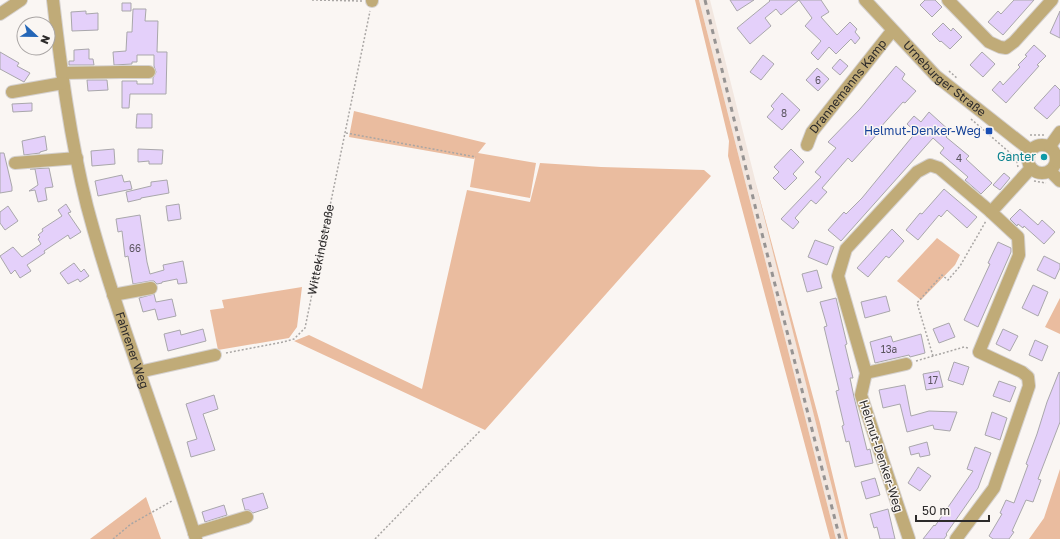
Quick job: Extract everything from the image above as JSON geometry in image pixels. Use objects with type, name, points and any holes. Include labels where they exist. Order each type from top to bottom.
[{"type":"street","points":[[0,14],[21,0]]},
{"type":"street","name":"Fahrener Weg","points":[[53,0],[62,78],[87,206],[113,295],[195,536]]},
{"type":"street","name":"Urneburger Straße","points":[[865,0],[892,31],[936,76],[1030,150]]},
{"type":"street","points":[[948,0],[989,42],[1006,48],[1014,42],[1052,0]]},
{"type":"street","name":"Drannemanns Kamp","points":[[807,145],[812,132],[892,31]]},
{"type":"street","points":[[12,92],[62,78],[121,72],[149,72]]},
{"type":"street","points":[[1050,146],[1060,132]]},
{"type":"street","points":[[1038,144],[1050,146],[1055,153],[1056,160],[1054,166],[1046,173],[1039,173],[1031,168],[1027,161],[1030,150],[1038,144]]},
{"type":"street","points":[[15,163],[77,158]]},
{"type":"street","name":"Helmut-Denker-Weg","points":[[909,539],[861,395],[866,373],[838,276],[846,250],[917,172],[930,165],[939,168],[1018,237],[1019,255],[980,352]]},
{"type":"street","points":[[990,212],[1031,168]]},
{"type":"street","points":[[1050,171],[1060,181]]},
{"type":"street","points":[[113,295],[151,288]]},
{"type":"street","points":[[956,539],[994,488],[1029,386],[1028,377],[1022,372],[980,352]]},
{"type":"street","points":[[139,372],[215,355]]},
{"type":"street","points":[[866,373],[906,364]]},
{"type":"street","points":[[195,536],[247,517]]},
{"type":"path","points":[[312,0],[372,1]]},
{"type":"path","name":"Wittekindstraße","points":[[215,355],[294,339],[305,328],[372,1]]},
{"type":"path","points":[[946,70],[958,78]]},
{"type":"path","points":[[345,133],[476,157]]},
{"type":"path","points":[[933,356],[917,303],[942,275],[948,280],[960,266],[990,212]]},
{"type":"path","points":[[906,364],[964,347],[980,352]]},
{"type":"path","points":[[375,539],[480,432]]},
{"type":"path","points":[[113,539],[131,524],[182,496]]},
{"type":"shaded area","points":[[695,0],[699,0],[836,539],[830,539],[728,156],[729,141]]},
{"type":"shaded area","points":[[699,0],[710,0],[845,539],[836,539]]},
{"type":"shaded area","points":[[354,111],[486,143],[478,153],[536,163],[530,198],[470,187],[475,157],[474,159],[349,137]]},
{"type":"shaded area","points":[[540,163],[601,167],[704,170],[711,176],[485,430],[294,341],[309,335],[422,389],[467,190],[530,202]]},
{"type":"shaded area","points":[[755,181],[820,423],[848,539],[845,539]]},
{"type":"shaded area","points":[[937,238],[960,255],[955,265],[921,300],[897,281]]},
{"type":"shaded area","points":[[302,287],[297,327],[289,338],[218,350],[210,310],[224,308],[222,300]]},
{"type":"shaded area","points":[[1060,298],[1060,334],[1045,327]]},
{"type":"shaded area","points":[[1060,469],[1060,539],[1029,539],[1044,518]]},
{"type":"shaded area","points":[[146,497],[161,539],[90,539]]},
{"type":"building","points":[[730,0],[754,0],[737,11]]},
{"type":"building","points":[[769,0],[799,0],[781,15],[776,9],[765,18],[771,26],[750,44],[737,28],[770,1]]},
{"type":"building","points":[[799,0],[821,0],[829,12],[821,17],[837,35],[850,22],[857,29],[855,32],[860,38],[855,44],[851,39],[836,54],[829,47],[818,60],[811,53],[821,41],[805,26],[812,18]]},
{"type":"building","points":[[925,0],[935,0],[942,7],[932,17],[920,5]]},
{"type":"building","points":[[1014,0],[1034,0],[1003,35],[988,22],[998,11],[1001,14]]},
{"type":"building","points":[[122,3],[131,3],[131,11],[122,11]]},
{"type":"building","points":[[133,9],[146,9],[145,21],[158,21],[157,52],[167,52],[166,94],[130,94],[129,108],[122,108],[122,81],[137,81],[137,84],[153,84],[153,78],[156,72],[154,66],[154,55],[137,55],[137,62],[132,62],[132,64],[114,65],[113,52],[126,51],[127,32],[132,32]]},
{"type":"building","points":[[86,11],[86,14],[98,13],[98,30],[72,31],[71,12]]},
{"type":"building","points":[[1060,11],[1060,38],[1050,33]]},
{"type":"building","points":[[943,23],[951,31],[953,28],[962,37],[950,49],[932,34]]},
{"type":"building","points":[[1034,45],[1046,56],[1006,103],[992,90],[1000,81],[1003,85],[1020,67],[1018,65],[1027,56],[1025,55]]},
{"type":"building","points":[[89,49],[89,59],[93,59],[94,65],[69,65],[69,61],[74,61],[74,50]]},
{"type":"building","points":[[0,52],[19,63],[17,66],[30,73],[24,82],[0,69]]},
{"type":"building","points":[[982,52],[995,64],[983,77],[970,65]]},
{"type":"building","points":[[763,55],[774,64],[761,80],[750,72]]},
{"type":"building","points":[[840,59],[848,66],[840,75],[832,68]]},
{"type":"building","points":[[896,66],[905,74],[902,79],[916,91],[905,103],[903,102],[879,129],[880,131],[852,162],[848,158],[822,188],[827,192],[816,204],[811,200],[795,218],[799,222],[793,229],[781,219],[821,177],[815,172],[836,148],[828,142],[860,109]]},
{"type":"building","points":[[817,68],[829,79],[818,91],[806,80]]},
{"type":"building","points":[[87,80],[107,80],[108,90],[88,91]]},
{"type":"building","points":[[1055,85],[1060,90],[1060,105],[1047,119],[1034,108]]},
{"type":"building","points":[[782,93],[800,110],[782,130],[767,117],[774,109],[771,106]]},
{"type":"building","points":[[32,103],[32,111],[13,112],[12,104]]},
{"type":"building","points":[[929,112],[951,132],[946,137],[969,156],[966,159],[992,183],[981,194],[965,180],[968,177],[940,153],[944,148],[933,138],[841,241],[828,230],[844,212],[846,214],[862,198],[916,132],[907,124],[914,116],[921,122]]},
{"type":"building","points":[[137,114],[152,114],[152,128],[136,128]]},
{"type":"building","points":[[45,136],[47,150],[40,153],[24,155],[22,141]]},
{"type":"building","points":[[114,149],[115,164],[92,166],[91,151]]},
{"type":"building","points":[[138,149],[163,150],[162,164],[149,164],[149,161],[138,162]]},
{"type":"building","points":[[791,149],[804,162],[793,174],[797,178],[785,190],[773,178],[779,172],[774,167]]},
{"type":"building","points":[[0,153],[4,153],[12,191],[0,193]]},
{"type":"building","points":[[49,168],[53,187],[45,188],[47,200],[38,202],[35,190],[29,191],[38,185],[35,169],[30,169]]},
{"type":"building","points":[[1004,173],[1010,178],[1000,190],[993,185]]},
{"type":"building","points":[[122,175],[124,182],[130,181],[132,189],[98,196],[95,181]]},
{"type":"building","points":[[167,180],[169,193],[128,202],[126,192],[151,186],[151,182]]},
{"type":"building","points":[[944,189],[977,217],[967,228],[947,210],[941,217],[939,215],[918,240],[906,230],[920,213],[922,214]]},
{"type":"building","points":[[66,204],[71,212],[68,213],[81,232],[70,239],[68,235],[44,251],[45,253],[27,265],[31,271],[20,278],[15,270],[11,274],[0,256],[13,247],[22,257],[41,244],[38,239],[40,237],[38,235],[43,231],[42,229],[62,216],[58,210]]},
{"type":"building","points":[[179,204],[181,219],[168,221],[166,206]]},
{"type":"building","points":[[8,206],[18,221],[5,230],[0,223],[0,212]]},
{"type":"building","points":[[1020,209],[1038,225],[1042,220],[1055,232],[1044,244],[1024,226],[1023,228],[1018,224],[1017,226],[1010,219]]},
{"type":"building","points":[[140,215],[150,274],[164,270],[163,265],[183,261],[187,283],[178,284],[177,279],[157,284],[154,281],[150,281],[133,284],[128,256],[125,257],[122,231],[118,232],[116,219]]},
{"type":"building","points":[[892,229],[904,241],[889,258],[886,256],[868,277],[857,268]]},
{"type":"building","points":[[815,240],[834,247],[827,265],[808,257]]},
{"type":"building","points":[[998,242],[1011,248],[1011,252],[978,327],[964,320],[990,264],[988,263]]},
{"type":"building","points":[[1044,256],[1060,264],[1060,268],[1055,279],[1037,270]]},
{"type":"building","points":[[74,263],[81,272],[84,269],[89,276],[80,282],[78,279],[68,284],[60,273]]},
{"type":"building","points":[[817,270],[822,288],[807,292],[802,274]]},
{"type":"building","points":[[1033,285],[1048,292],[1038,316],[1022,308]]},
{"type":"building","points":[[154,294],[156,302],[172,299],[176,316],[158,320],[155,309],[143,312],[139,298]]},
{"type":"building","points":[[886,296],[890,311],[865,318],[861,302]]},
{"type":"building","points":[[836,298],[847,344],[845,345],[853,378],[850,378],[854,397],[867,450],[870,449],[873,463],[855,467],[849,441],[846,442],[842,426],[844,425],[836,391],[839,390],[824,327],[827,326],[820,302]]},
{"type":"building","points":[[949,323],[955,337],[939,343],[933,329]]},
{"type":"building","points":[[203,329],[206,341],[168,351],[164,334],[180,330],[181,335]]},
{"type":"building","points":[[1003,329],[1018,336],[1010,351],[996,344]]},
{"type":"building","points":[[921,334],[925,353],[875,363],[870,342],[891,336],[893,342]]},
{"type":"building","points":[[1035,340],[1048,346],[1042,361],[1029,355]]},
{"type":"building","points":[[954,362],[969,367],[963,385],[948,380]]},
{"type":"building","points":[[939,371],[943,387],[926,390],[923,374]]},
{"type":"building","points":[[1059,372],[1060,422],[1038,479],[1041,480],[1033,502],[1026,500],[1012,531],[1014,532],[1009,539],[993,539],[989,536],[1002,514],[1000,513],[1006,500],[1014,503],[1028,465],[1026,464],[1047,402]]},
{"type":"building","points":[[999,381],[1016,387],[1010,402],[993,396]]},
{"type":"building","points":[[905,385],[911,416],[929,411],[957,412],[950,431],[934,429],[933,425],[907,432],[900,404],[883,408],[879,390]]},
{"type":"building","points":[[214,395],[218,409],[203,414],[215,450],[191,457],[187,442],[197,439],[186,404]]},
{"type":"building","points":[[992,412],[1007,418],[1000,440],[985,435]]},
{"type":"building","points":[[927,442],[930,455],[920,457],[919,453],[911,455],[909,447]]},
{"type":"building","points":[[975,447],[991,453],[978,488],[944,539],[923,539],[934,525],[935,526],[973,471],[967,469]]},
{"type":"building","points":[[918,467],[931,476],[920,491],[908,483]]},
{"type":"building","points":[[875,478],[880,495],[866,499],[861,482]]},
{"type":"building","points":[[263,493],[268,508],[253,513],[249,510],[245,510],[242,499]]},
{"type":"building","points":[[224,505],[227,515],[205,522],[202,512]]},
{"type":"building","points":[[888,509],[895,539],[880,539],[877,527],[874,528],[870,514]]},
{"type":"railway","points":[[705,0],[758,218],[840,539]]},
{"type":"place","name":"Helmut-Denker-Weg","points":[[989,131]]},
{"type":"place","name":"Ganter","points":[[1044,157]]}]
